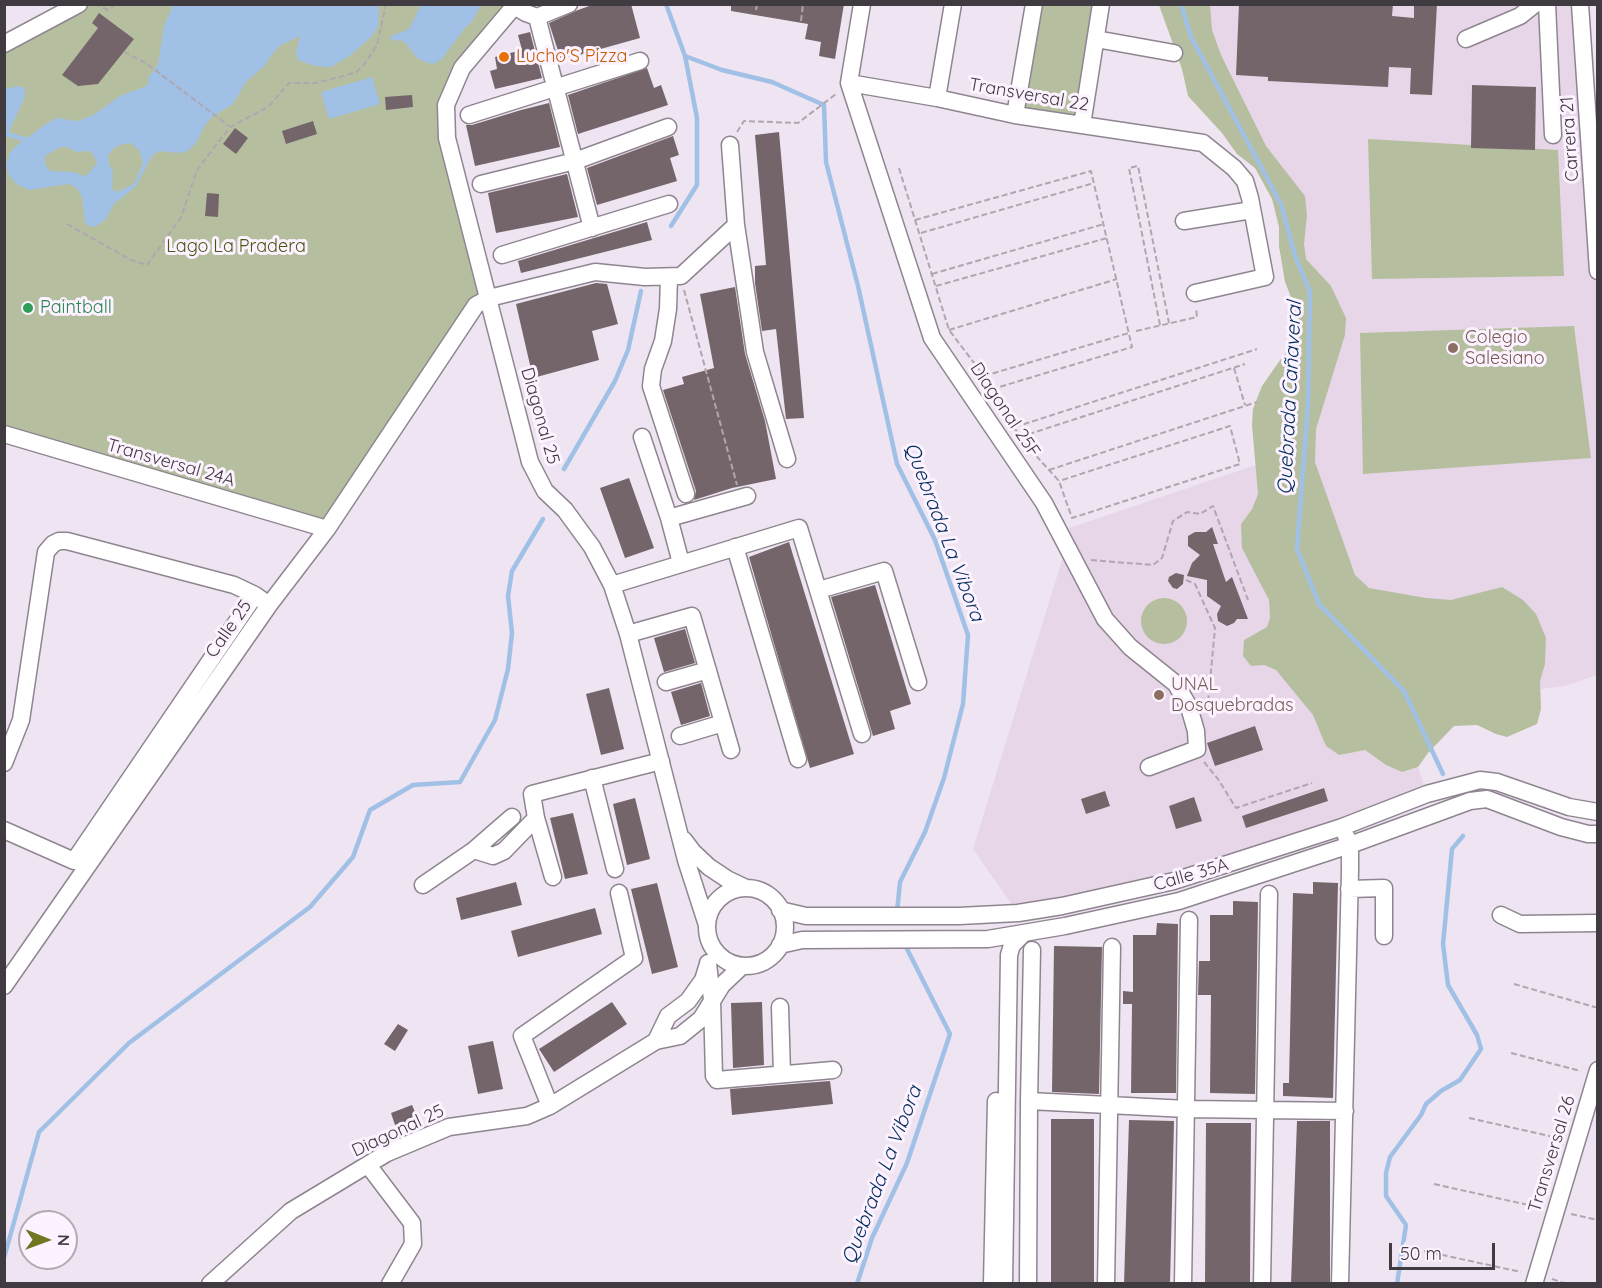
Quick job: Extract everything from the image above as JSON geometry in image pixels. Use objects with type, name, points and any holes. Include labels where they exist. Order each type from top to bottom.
[{"type":"street","points":[[4,44],[79,4]]},
{"type":"street","points":[[537,17],[569,4]]},
{"type":"street","name":"Diagonal 25F","points":[[862,4],[849,82],[932,338],[1044,503],[1105,619],[1130,647],[1176,684],[1189,707],[1196,731],[1197,749]]},
{"type":"street","points":[[937,98],[953,4]]},
{"type":"street","points":[[1015,116],[1034,4]]},
{"type":"street","points":[[1082,125],[1101,4]]},
{"type":"street","points":[[1466,39],[1520,16],[1535,4]]},
{"type":"street","points":[[1547,4],[1553,135]]},
{"type":"street","name":"Carrera 21","points":[[1580,4],[1598,271]]},
{"type":"street","points":[[515,5],[537,17],[592,228]]},
{"type":"street","name":"Diagonal 25","points":[[515,5],[462,68],[446,105],[447,138],[530,462],[551,497],[565,510],[592,547],[612,585],[628,634],[707,931],[708,963],[703,980],[688,1000],[668,1016],[656,1041]]},
{"type":"street","points":[[1096,39],[1174,53]]},
{"type":"street","points":[[469,115],[640,61]]},
{"type":"street","name":"Transversal 22","points":[[849,82],[937,98],[1015,116],[1203,143],[1234,168],[1245,181],[1252,210]]},
{"type":"street","points":[[481,184],[575,161],[668,127]]},
{"type":"street","points":[[730,145],[736,225],[755,352],[787,459]]},
{"type":"street","points":[[502,255],[669,204]]},
{"type":"street","points":[[1184,221],[1252,210],[1265,277],[1195,293]]},
{"type":"street","points":[[489,298],[596,272],[645,277],[675,276],[736,225]]},
{"type":"street","points":[[675,276],[663,342],[653,369],[651,386],[686,494]]},
{"type":"street","name":"Calle 25","points":[[4,986],[10,968],[269,605],[327,529],[476,305],[489,298]]},
{"type":"street","name":"Transversal 24A","points":[[4,434],[327,529]]},
{"type":"street","points":[[642,437],[669,518],[681,563]]},
{"type":"street","points":[[669,518],[743,493]]},
{"type":"street","points":[[612,585],[799,528],[862,734]]},
{"type":"street","points":[[4,763],[21,720],[46,552],[53,544],[67,541],[234,585],[269,605]]},
{"type":"street","points":[[735,547],[798,759]]},
{"type":"street","points":[[819,590],[884,571],[918,682]]},
{"type":"street","points":[[4,830],[74,861],[255,595]]},
{"type":"street","points":[[628,634],[692,616],[731,750]]},
{"type":"street","points":[[666,682],[708,670]]},
{"type":"street","points":[[680,736],[723,723]]},
{"type":"street","points":[[1149,767],[1197,749]]},
{"type":"street","points":[[553,878],[536,818],[532,794],[661,761]]},
{"type":"street","points":[[592,778],[615,869]]},
{"type":"street","name":"Calle 35A","points":[[780,910],[806,916],[959,916],[1018,913],[1062,906],[1174,880],[1342,827],[1427,794],[1480,780],[1497,782],[1569,807],[1598,812]]},
{"type":"street","name":"Calle 35A","points":[[780,945],[802,940],[958,940],[1023,934],[1179,901],[1350,845],[1470,801],[1487,799],[1561,827],[1588,834],[1598,834]]},
{"type":"street","points":[[423,885],[474,850],[512,818]]},
{"type":"street","points":[[474,850],[493,856],[504,851],[536,818]]},
{"type":"street","points":[[1340,1284],[1350,845],[1342,827]]},
{"type":"street","name":"Diagonal 25","points":[[680,835],[709,867],[746,888]]},
{"type":"street","points":[[746,888],[757,890],[766,894],[780,910],[784,927],[780,945],[774,955],[764,962],[754,966],[730,963],[712,948],[707,931],[710,913],[715,903],[724,895],[746,888]]},
{"type":"street","points":[[1349,889],[1384,888],[1384,936]]},
{"type":"street","points":[[550,1106],[522,1036],[634,958],[618,893]]},
{"type":"street","points":[[1262,1284],[1269,894]]},
{"type":"street","points":[[1502,915],[1520,924],[1598,923]]},
{"type":"street","points":[[1183,1284],[1189,921]]},
{"type":"street","points":[[1004,1284],[1009,955],[1012,945],[1023,934]]},
{"type":"street","points":[[988,939],[999,956],[992,1284]]},
{"type":"street","points":[[1106,1284],[1112,947]]},
{"type":"street","points":[[1028,1284],[1032,950]]},
{"type":"street","points":[[708,963],[712,1000],[714,1076],[717,1080],[833,1070]]},
{"type":"street","name":"Diagonal 25","points":[[210,1284],[291,1211],[387,1153],[449,1126],[527,1116],[550,1106],[656,1041],[680,1036],[701,1019],[722,985],[742,966]]},
{"type":"street","points":[[780,1007],[782,1074]]},
{"type":"street","name":"Transversal 26","points":[[1535,1279],[1597,1073]]},
{"type":"street","points":[[1029,1101],[1187,1109],[1345,1111]]},
{"type":"street","points":[[368,1165],[412,1223],[413,1244],[390,1284]]},
{"type":"path","points":[[95,4],[108,10],[116,4]]},
{"type":"path","points":[[67,224],[131,260],[147,265],[181,217],[197,170],[230,127],[268,107],[289,83],[315,83],[356,72],[363,66],[377,45],[386,4]]},
{"type":"path","points":[[756,10],[757,4]]},
{"type":"path","points":[[801,21],[804,4]]},
{"type":"path","points":[[124,52],[146,63],[230,127]]},
{"type":"path","points":[[730,145],[744,121],[798,123],[824,105],[849,82]]},
{"type":"path","points":[[1160,325],[1129,168],[1138,166],[1169,323]]},
{"type":"path","points":[[899,168],[949,330],[996,388],[1019,438],[1059,481],[1072,518],[1240,465],[1230,426],[1059,481]]},
{"type":"path","points":[[915,220],[1091,171],[1132,347],[996,388]]},
{"type":"path","points":[[920,233],[1094,183]]},
{"type":"path","points":[[1138,214],[1147,212]]},
{"type":"path","points":[[932,274],[1104,224]]},
{"type":"path","points":[[936,286],[1107,238]]},
{"type":"path","points":[[1145,248],[1154,246]]},
{"type":"path","points":[[675,276],[743,493]]},
{"type":"path","points":[[949,330],[1117,279]]},
{"type":"path","points":[[1152,283],[1161,281]]},
{"type":"path","points":[[1136,331],[1197,317],[1195,293]]},
{"type":"path","points":[[984,376],[1130,333]]},
{"type":"path","points":[[1015,427],[1257,349]]},
{"type":"path","points":[[1019,438],[1245,364]]},
{"type":"path","points":[[1234,368],[1245,405]]},
{"type":"path","points":[[1048,470],[1257,402]]},
{"type":"path","points":[[1072,559],[1153,565],[1162,558],[1173,521],[1187,512],[1200,514],[1213,506],[1248,600]]},
{"type":"path","points":[[1186,580],[1195,584],[1215,628],[1207,720]]},
{"type":"path","points":[[1197,749],[1200,758],[1218,779],[1236,808],[1312,783]]},
{"type":"path","points":[[1514,984],[1598,1008]]},
{"type":"path","points":[[1511,1053],[1597,1073]]},
{"type":"path","points":[[1469,1118],[1576,1143]]},
{"type":"path","points":[[1434,1184],[1598,1220]]},
{"type":"path","points":[[1424,1251],[1535,1279],[1567,1284]]},
{"type":"shaded area","name":"Colegio Salesiano","points":[[1181,5],[1580,5],[1598,271],[1597,675],[1565,686],[1517,692],[1319,604],[1310,292],[1281,204]]},
{"type":"shaded area","name":"UNAL Dosquebradas","points":[[1256,465],[1258,494],[1252,509],[1241,524],[1269,600],[1270,618],[1267,627],[1244,640],[1251,666],[1264,665],[1276,670],[1314,715],[1326,746],[1339,755],[1365,749],[1386,765],[1402,772],[1418,767],[1427,794],[1276,847],[1018,913],[973,849],[1062,560],[1078,552],[1069,528]]},
{"type":"green space","name":"Lago La Pradera","points":[[79,5],[516,5],[446,105],[489,298],[327,529],[5,434],[5,44]]},
{"type":"green space","points":[[1034,5],[1101,5],[1082,125],[1015,115]]},
{"type":"green space","points":[[1159,5],[1210,5],[1212,30],[1221,55],[1266,146],[1305,196],[1306,259],[1331,286],[1346,318],[1345,335],[1316,429],[1315,462],[1355,575],[1369,588],[1426,598],[1451,600],[1502,587],[1523,600],[1536,614],[1546,638],[1545,664],[1540,681],[1541,709],[1537,724],[1507,737],[1477,725],[1454,726],[1418,767],[1402,772],[1386,765],[1365,750],[1339,755],[1326,746],[1313,715],[1276,670],[1264,665],[1251,666],[1243,656],[1244,640],[1267,627],[1270,618],[1269,600],[1242,548],[1241,524],[1252,509],[1258,494],[1252,425],[1253,409],[1262,386],[1292,343],[1295,307],[1285,282],[1279,246],[1279,227],[1272,199],[1255,168],[1237,154],[1222,133],[1188,96],[1182,69]]},
{"type":"green space","points":[[1368,139],[1558,150],[1564,276],[1372,279]]},
{"type":"green space","points":[[1574,326],[1591,458],[1363,474],[1360,333]]},
{"type":"green space","points":[[1164,598],[1180,605],[1187,621],[1180,637],[1164,644],[1148,637],[1141,621],[1148,605]]},
{"type":"water","points":[[173,5],[379,5],[378,27],[371,37],[351,55],[331,67],[315,66],[298,60],[296,53],[300,36],[281,45],[264,66],[246,82],[233,104],[212,117],[196,143],[188,151],[180,153],[159,151],[152,156],[136,186],[114,204],[105,220],[96,226],[91,227],[85,223],[82,197],[77,188],[68,184],[30,190],[18,185],[9,176],[6,165],[10,153],[16,146],[57,118],[81,120],[95,114],[120,96],[148,84],[149,77],[158,64],[164,26]],"holes":[[[130,143],[139,150],[143,163],[134,184],[117,192],[112,189],[113,171],[109,165],[108,156],[113,149]],[[60,147],[77,152],[88,151],[93,154],[97,163],[84,176],[73,172],[50,171],[45,164],[45,156]]]},
{"type":"water","points":[[421,5],[481,5],[473,20],[442,59],[434,64],[416,57],[404,41],[393,40],[389,37],[409,29]]},
{"type":"water","points":[[372,77],[380,104],[329,119],[321,92]]},
{"type":"water","points":[[18,86],[25,88],[24,99],[5,140],[5,89]]},
{"type":"building","points":[[595,4],[631,4],[640,38],[561,60],[549,23]]},
{"type":"building","points":[[731,4],[844,4],[835,59],[819,56],[821,42],[805,39],[808,24],[731,11]]},
{"type":"building","points":[[1239,4],[1393,4],[1392,16],[1414,18],[1414,4],[1437,4],[1432,95],[1410,94],[1411,68],[1389,67],[1388,87],[1268,81],[1268,77],[1236,75]]},
{"type":"building","points":[[99,13],[134,39],[98,84],[78,86],[62,75],[98,28],[92,23]]},
{"type":"building","points":[[530,32],[542,78],[495,89],[490,71],[497,69],[495,57],[522,50],[518,35]]},
{"type":"building","points":[[647,68],[654,88],[661,85],[668,105],[578,134],[568,95]]},
{"type":"building","points":[[1472,85],[1536,87],[1535,150],[1471,148]]},
{"type":"building","points":[[412,95],[413,107],[386,110],[385,97]]},
{"type":"building","points":[[549,103],[560,147],[475,166],[466,125]]},
{"type":"building","points":[[313,121],[317,134],[286,144],[282,131]]},
{"type":"building","points":[[235,128],[248,138],[236,154],[223,144]]},
{"type":"building","points":[[779,132],[804,418],[786,419],[776,329],[762,331],[755,283],[755,266],[766,265],[755,135]]},
{"type":"building","points":[[673,136],[679,155],[670,158],[677,181],[597,205],[587,168]]},
{"type":"building","points":[[567,174],[578,217],[496,233],[488,193]]},
{"type":"building","points":[[207,193],[219,194],[218,217],[205,216]]},
{"type":"building","points":[[647,222],[652,240],[521,273],[518,261]]},
{"type":"building","points":[[596,283],[607,284],[618,324],[592,331],[599,360],[533,378],[516,304]]},
{"type":"building","points":[[735,287],[745,354],[765,421],[776,479],[732,488],[694,500],[696,491],[663,390],[684,384],[682,377],[714,368],[700,294]]},
{"type":"building","points":[[629,478],[654,548],[625,558],[600,488]]},
{"type":"building","points":[[1212,527],[1218,544],[1213,544],[1226,582],[1232,577],[1248,619],[1237,619],[1227,626],[1218,621],[1217,614],[1221,606],[1207,596],[1207,580],[1187,576],[1192,563],[1200,555],[1188,546],[1188,536],[1195,532],[1206,532]]},
{"type":"building","points":[[789,542],[854,754],[810,768],[749,557]]},
{"type":"building","points":[[1176,573],[1184,575],[1183,584],[1177,589],[1173,588],[1168,581],[1169,577]]},
{"type":"building","points":[[875,585],[911,704],[890,711],[895,729],[873,736],[831,597]]},
{"type":"building","points":[[685,629],[695,663],[664,672],[654,638]]},
{"type":"building","points":[[701,683],[710,716],[681,725],[671,692]]},
{"type":"building","points":[[609,688],[624,749],[601,755],[586,694]]},
{"type":"building","points":[[1255,726],[1263,750],[1215,766],[1207,743]]},
{"type":"building","points":[[1324,788],[1328,801],[1246,828],[1242,816]]},
{"type":"building","points":[[1105,791],[1110,806],[1086,814],[1081,799]]},
{"type":"building","points":[[1194,797],[1202,821],[1176,829],[1169,806]]},
{"type":"building","points":[[635,798],[650,859],[627,865],[613,804]]},
{"type":"building","points":[[573,813],[588,874],[565,879],[550,818]]},
{"type":"building","points":[[516,882],[522,905],[461,920],[456,898]]},
{"type":"building","points":[[1313,882],[1338,883],[1333,1098],[1283,1096],[1283,1083],[1289,1083],[1293,893],[1313,894]]},
{"type":"building","points":[[657,883],[678,967],[652,974],[631,889]]},
{"type":"building","points":[[1233,901],[1258,902],[1255,1094],[1210,1093],[1211,995],[1198,995],[1199,961],[1210,961],[1210,915],[1233,915]]},
{"type":"building","points":[[595,908],[602,934],[518,957],[511,931]]},
{"type":"building","points":[[1157,923],[1178,924],[1176,1093],[1131,1093],[1132,1004],[1123,1004],[1123,991],[1133,992],[1133,935],[1156,935]]},
{"type":"building","points":[[1054,946],[1102,947],[1099,1094],[1052,1092]]},
{"type":"building","points":[[612,1002],[627,1024],[554,1072],[539,1049]]},
{"type":"building","points":[[762,1002],[764,1065],[733,1068],[731,1003]]},
{"type":"building","points":[[398,1024],[408,1030],[395,1051],[384,1044]]},
{"type":"building","points":[[493,1041],[503,1089],[478,1094],[468,1046]]},
{"type":"building","points":[[830,1081],[833,1104],[732,1115],[730,1089]]},
{"type":"building","points":[[412,1105],[418,1119],[396,1128],[391,1113]]},
{"type":"building","points":[[1051,1119],[1094,1119],[1094,1284],[1051,1284]]},
{"type":"building","points":[[1129,1120],[1174,1121],[1170,1284],[1124,1284]]},
{"type":"building","points":[[1297,1121],[1330,1121],[1330,1284],[1291,1284]]},
{"type":"building","points":[[1206,1123],[1251,1123],[1250,1284],[1205,1284]]},
{"type":"waterway","points":[[666,4],[685,56],[697,118],[697,185],[671,226]]},
{"type":"waterway","name":"Quebrada Cañaveral","points":[[1181,4],[1191,37],[1281,204],[1295,256],[1310,292],[1308,405],[1297,549],[1319,604],[1404,691],[1443,774]]},
{"type":"waterway","name":"Quebrada La Vibora","points":[[685,56],[722,70],[772,82],[824,105],[826,162],[858,286],[897,464],[935,540],[968,635],[963,704],[944,778],[925,832],[900,882],[897,912]]},
{"type":"waterway","points":[[4,133],[30,141]]},
{"type":"waterway","points":[[564,469],[615,381],[628,350],[641,291]]},
{"type":"waterway","points":[[4,1258],[39,1132],[129,1043],[310,907],[353,857],[370,810],[413,785],[460,782],[495,720],[508,669],[512,633],[508,596],[512,571],[543,519]]},
{"type":"waterway","name":"Quebrada Cañaveral","points":[[1397,1284],[1406,1225],[1386,1196],[1386,1173],[1390,1157],[1421,1115],[1426,1104],[1441,1091],[1460,1080],[1481,1049],[1477,1035],[1448,985],[1443,944],[1452,849],[1463,836]]},
{"type":"waterway","name":"Quebrada La Vibora","points":[[857,1284],[872,1238],[907,1163],[950,1034],[904,943]]},
{"type":"place","name":"Lucho'S Pizza","points":[[504,57]]},
{"type":"place","name":"Paintball","points":[[28,308]]},
{"type":"place","name":"Colegio Salesiano","points":[[1453,348]]},
{"type":"place","name":"UNAL Dosquebradas","points":[[1159,695]]}]
